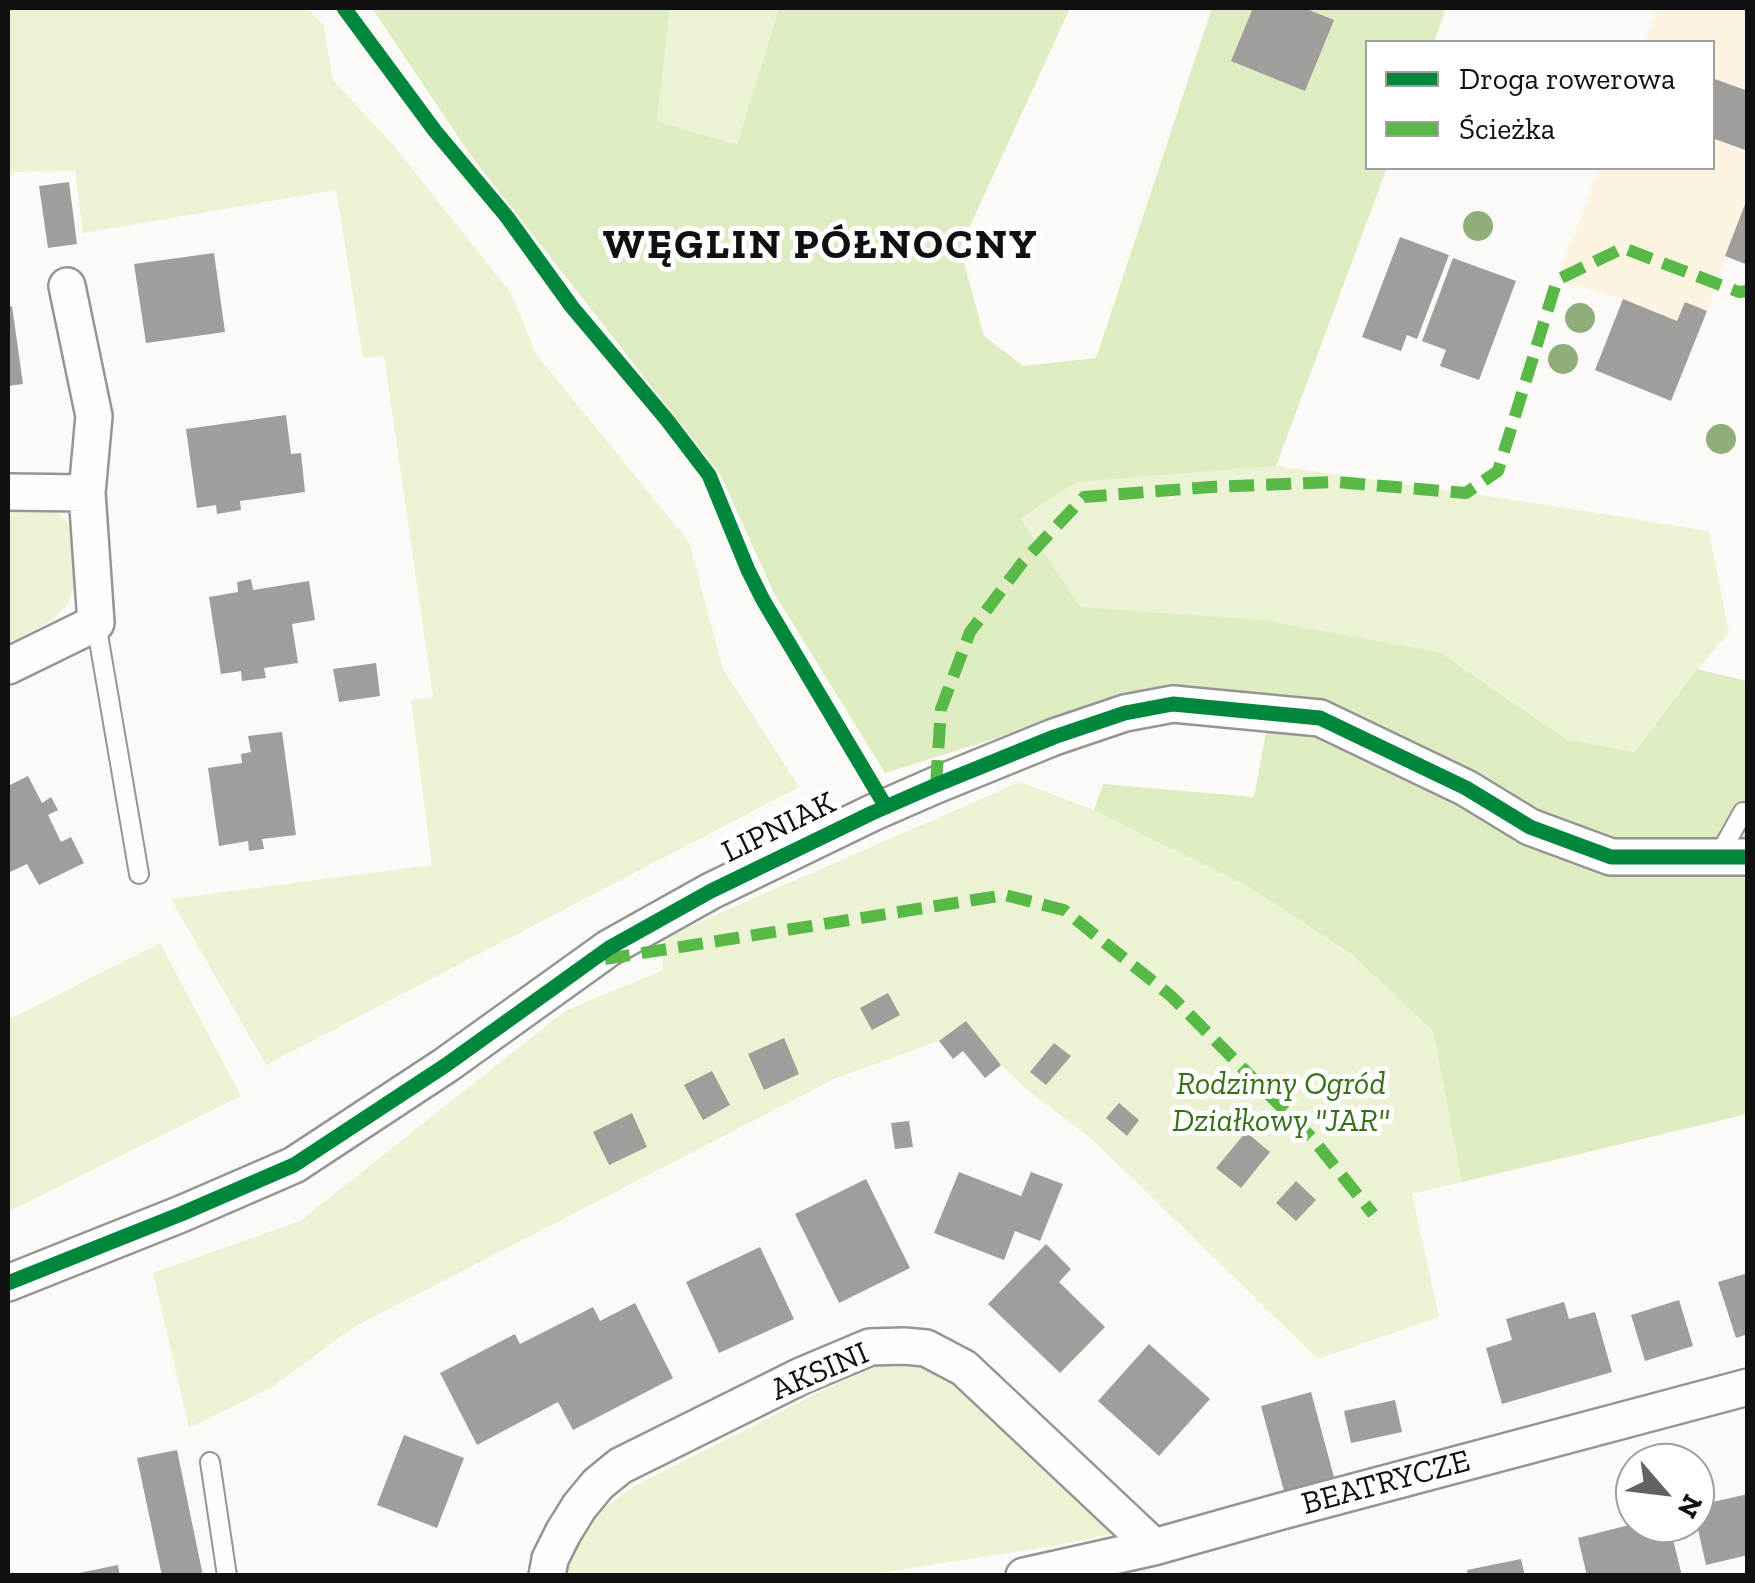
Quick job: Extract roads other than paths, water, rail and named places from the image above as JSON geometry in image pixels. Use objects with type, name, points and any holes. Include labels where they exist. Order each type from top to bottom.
[{"type":"street","points":[[8,666],[96,623],[87,493],[94,416],[67,286]]},
{"type":"street","points":[[8,492],[87,493]]},
{"type":"street","name":"LIPNIAK","points":[[8,1283],[294,1165],[446,1065],[609,948],[711,892],[936,785],[1125,713],[1174,704],[1320,718],[1466,788],[1530,827],[1611,857],[1733,857]]},
{"type":"street","name":"AKSINI","points":[[547,1576],[550,1559],[579,1507],[620,1466],[802,1376],[870,1347],[926,1348],[964,1368],[1154,1547]]},
{"type":"street","name":"BEATRYCZE","points":[[1024,1576],[1154,1547],[1748,1387]]},
{"type":"lane","points":[[96,623],[139,874]]},
{"type":"lane","points":[[1733,857],[1743,812]]},
{"type":"lane","points":[[210,1462],[227,1576]]},
{"type":"district","name":"WĘGLIN PÓŁNOCNY","points":[[821,246]]},
{"type":"park label","name":"Rodzinny Ogród Działkowy \"JAR\"","points":[[1281,1104]]}]
